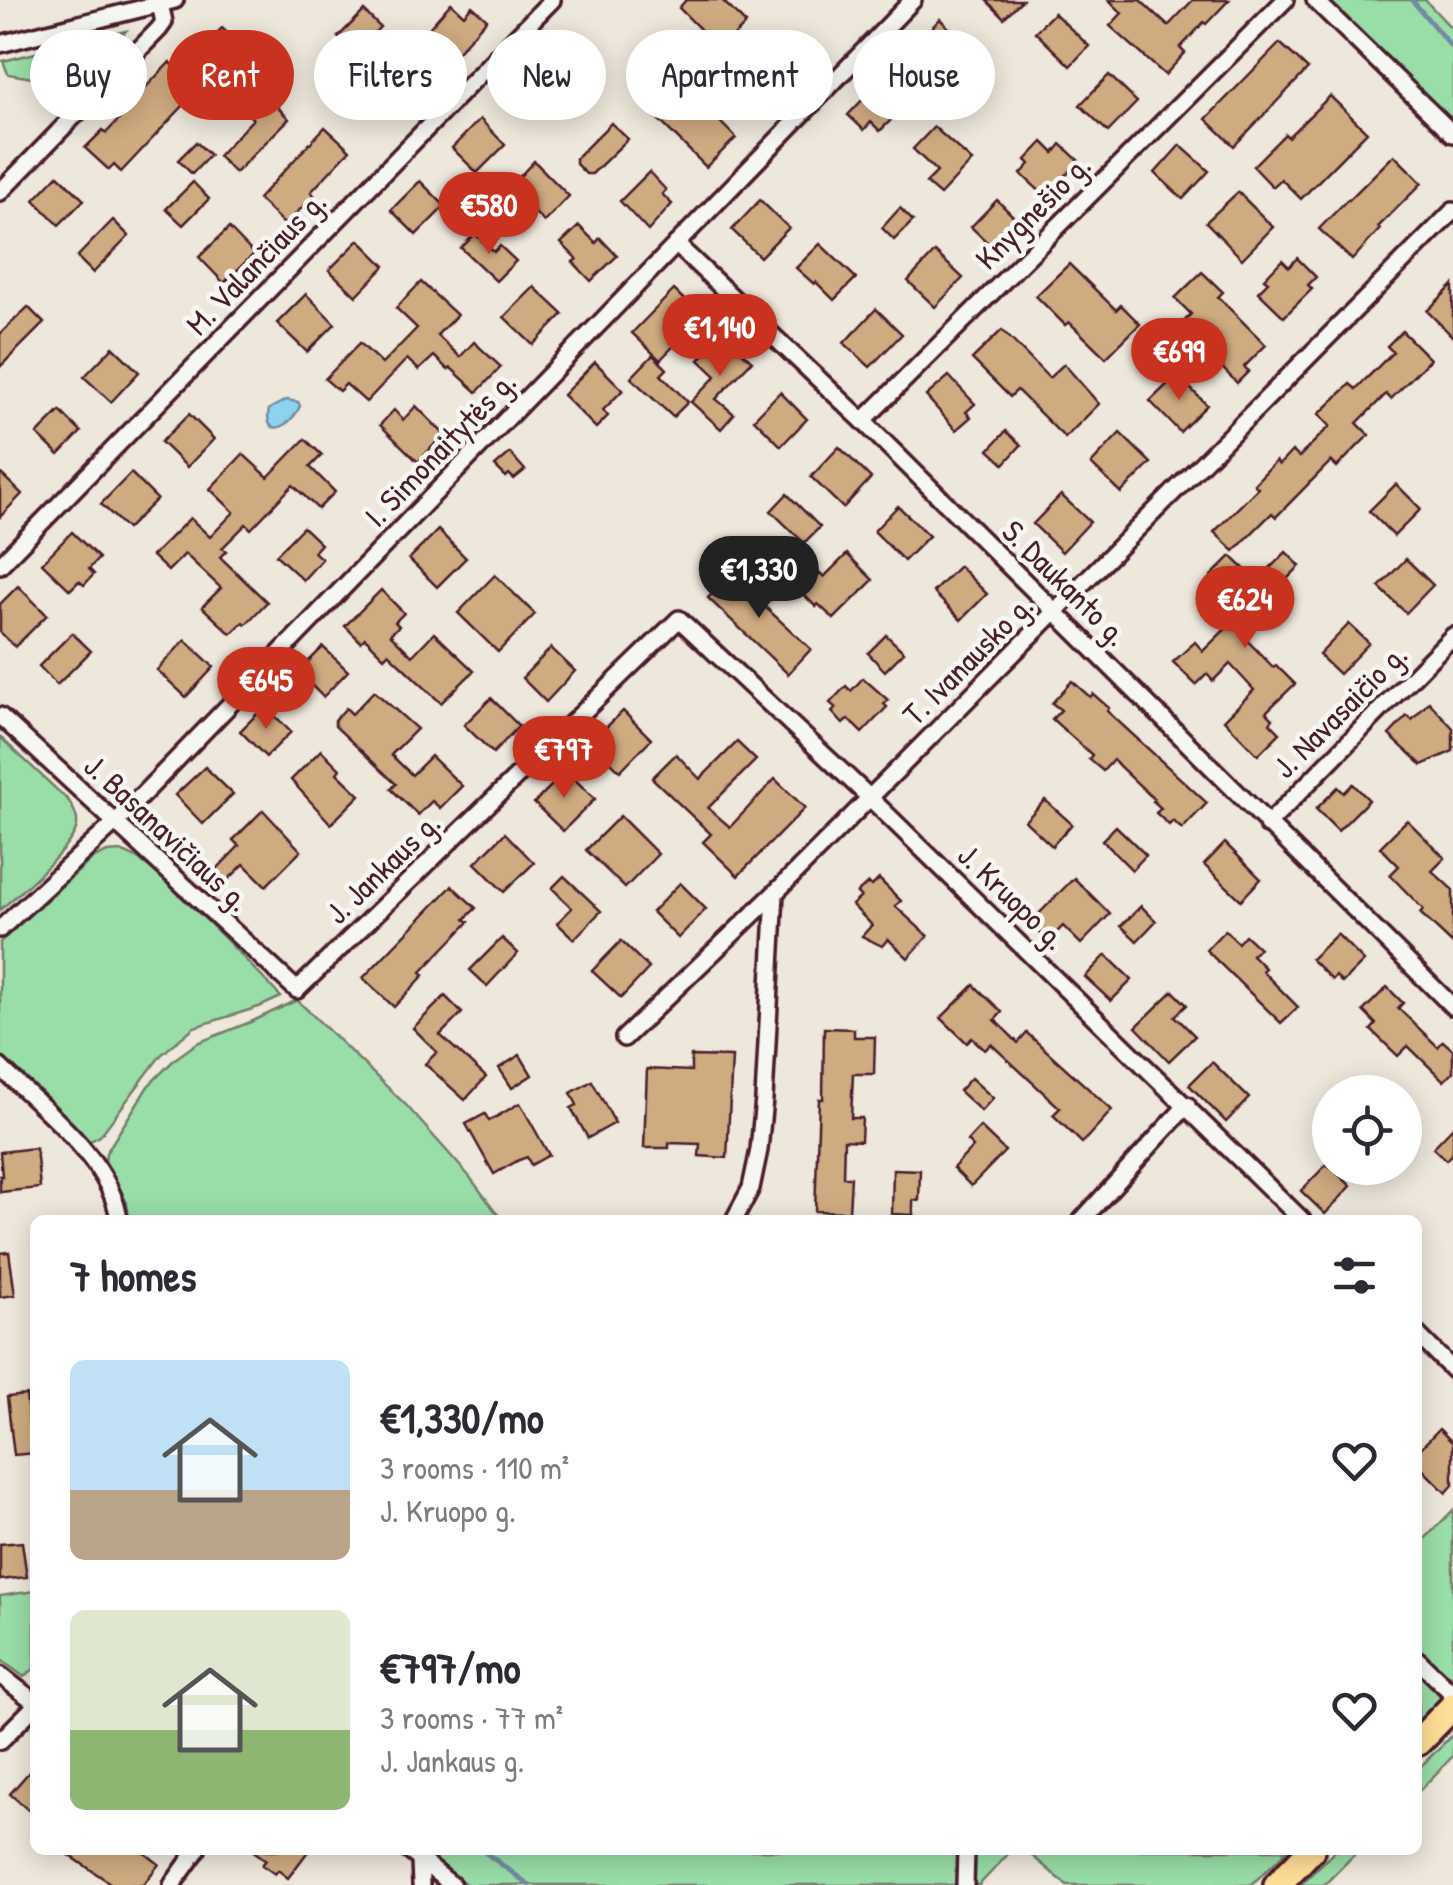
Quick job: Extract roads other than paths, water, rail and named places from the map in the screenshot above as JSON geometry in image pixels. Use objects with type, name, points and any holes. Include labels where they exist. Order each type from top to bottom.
[{"type":"highway","points":[[1422,1738],[1453,1706]]},
{"type":"highway","points":[[1276,1885],[1306,1855]]},
{"type":"street","name":"M. Valančiaus g.","points":[[0,564],[552,0]]},
{"type":"street","name":"I. Simonaitytės g.","points":[[0,929],[115,823],[912,0]]},
{"type":"street","name":"Knygnešio g.","points":[[863,422],[1285,0]]},
{"type":"street","points":[[1316,0],[1453,134]]},
{"type":"street","points":[[0,44],[168,2],[159,29],[0,192]]},
{"type":"street","name":"T. Ivanausko g.","points":[[624,1038],[775,893],[1453,211]]},
{"type":"street","name":"S. Daukanto g.","points":[[676,244],[863,422],[1453,1007]]},
{"type":"street","name":"J. Kruopo g.","points":[[679,618],[869,797],[1297,1215]]},
{"type":"street","name":"J. Jankaus g.","points":[[297,990],[679,618]]},
{"type":"street","name":"J. Navasaičio g.","points":[[1267,825],[1453,636]]},
{"type":"street","name":"J. Basanavičiaus g.","points":[[0,716],[297,990]]},
{"type":"street","points":[[737,1215],[751,1188],[759,1150],[775,893]]},
{"type":"street","points":[[0,1067],[90,1157],[106,1180],[119,1215]]},
{"type":"street","points":[[1087,1215],[1186,1105]]},
{"type":"street","points":[[1422,1339],[1453,1370]]},
{"type":"street","points":[[1422,1664],[1453,1694]]},
{"type":"street","points":[[0,1675],[30,1700]]},
{"type":"street","points":[[0,1741],[30,1709]]},
{"type":"street","points":[[172,1885],[193,1855]]},
{"type":"street","points":[[414,1855],[421,1885]]},
{"type":"street","points":[[414,1855],[452,1885]]},
{"type":"street","points":[[965,1885],[966,1855]]},
{"type":"water","points":[[286,400],[300,406],[290,421],[273,427],[269,409]]},
{"type":"waterway","points":[[1412,0],[1453,49]]},
{"type":"waterway","points":[[489,1855],[529,1885]]}]
